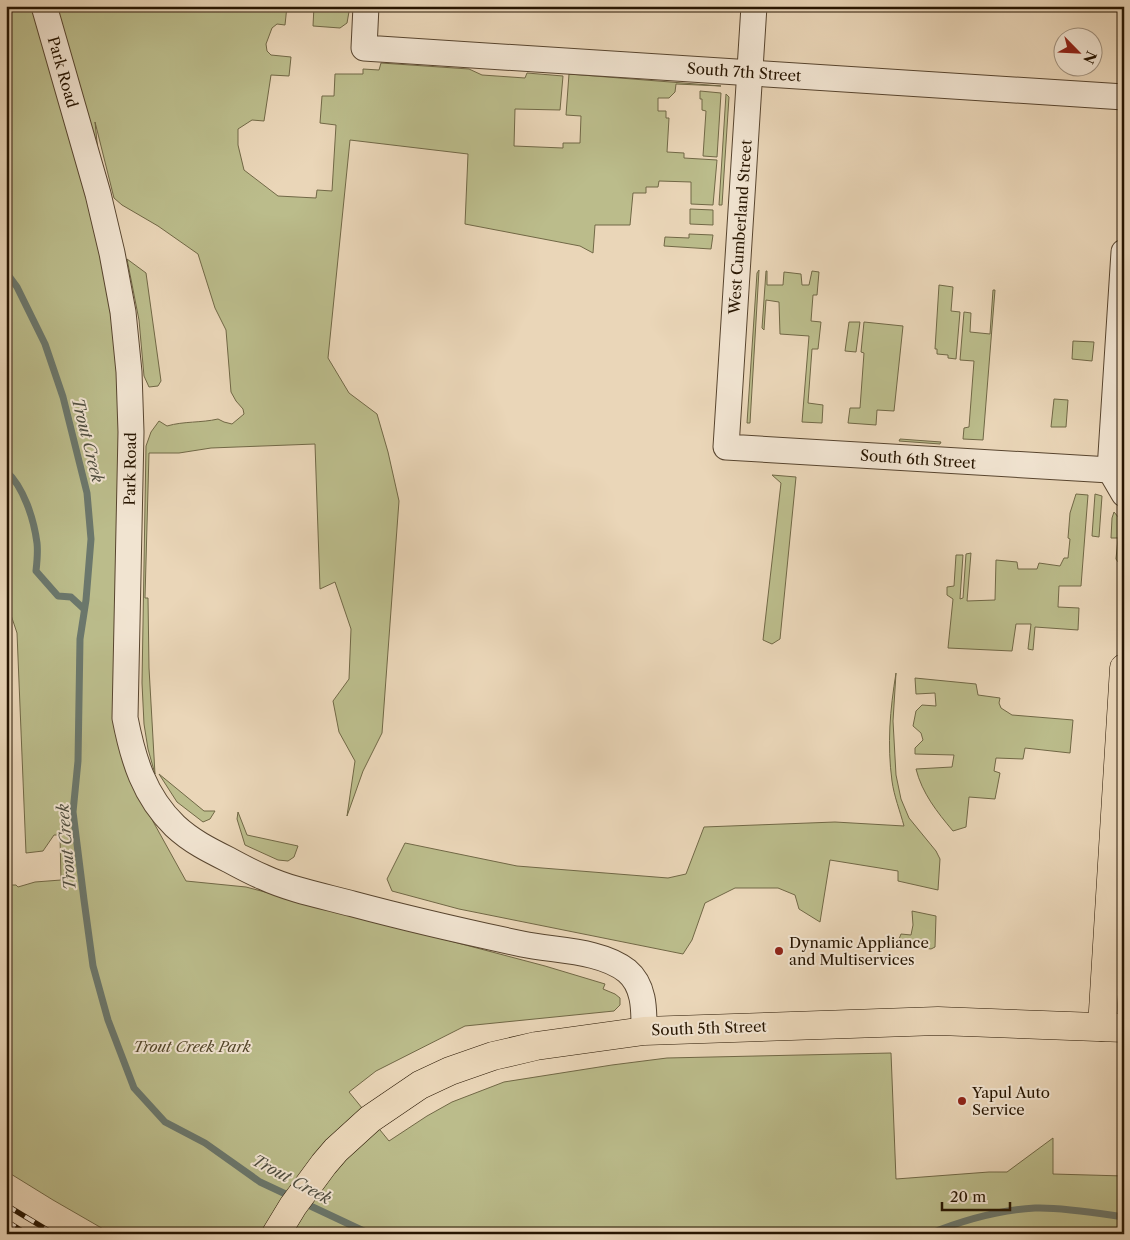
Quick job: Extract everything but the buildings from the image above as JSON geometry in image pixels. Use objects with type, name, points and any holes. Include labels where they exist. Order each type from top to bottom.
[{"type":"main road","points":[[1113,1028],[1124,668]]},
{"type":"main road","name":"South 5th Street","points":[[644,1031],[938,1021],[1113,1028]]},
{"type":"main road","points":[[276,1234],[293,1206],[336,1150],[370,1119],[420,1086],[450,1071],[493,1056],[536,1046],[644,1031]]},
{"type":"street","name":"Park Road","points":[[44,6],[98,194],[123,312],[129,372],[131,432],[125,718],[132,754],[144,782],[156,802],[174,825],[196,844],[264,878]]},
{"type":"street","name":"South 7th Street","points":[[366,6],[364,48],[1124,97]]},
{"type":"street","name":"West Cumberland Street","points":[[726,447],[754,6]]},
{"type":"street","points":[[1124,252],[1110,470],[1124,494]]},
{"type":"street","name":"South 6th Street","points":[[726,447],[1110,470]]},
{"type":"street","name":"South 5th Street","points":[[264,878],[301,890],[420,922],[525,944],[605,958],[628,972],[636,983],[644,1003],[644,1031]]},
{"type":"green space","name":"Trout Creek Park","points":[[6,6],[287,6],[285,25],[277,24],[272,28],[266,44],[267,51],[271,55],[291,57],[289,76],[271,75],[264,121],[252,120],[238,129],[238,145],[244,170],[278,196],[316,198],[317,190],[332,191],[336,125],[320,123],[322,96],[334,96],[335,74],[363,74],[363,69],[379,70],[381,63],[469,69],[482,75],[525,78],[527,73],[563,76],[560,110],[515,109],[514,146],[563,148],[563,143],[580,143],[581,116],[566,115],[569,74],[721,86],[676,84],[675,92],[669,98],[658,98],[658,111],[666,111],[666,118],[669,118],[667,152],[684,153],[684,158],[717,160],[713,205],[691,204],[691,182],[659,181],[658,187],[646,187],[646,193],[633,193],[630,225],[595,225],[593,253],[580,246],[465,224],[468,154],[350,140],[328,358],[349,393],[377,414],[399,501],[382,733],[363,771],[347,816],[355,761],[339,732],[333,701],[349,679],[351,629],[335,582],[320,589],[315,444],[211,448],[179,453],[149,453],[145,598],[148,598],[149,668],[155,774],[144,724],[142,683],[146,446],[151,432],[159,421],[167,426],[218,419],[232,424],[244,414],[243,409],[231,392],[226,330],[215,308],[198,254],[114,198],[95,122],[122,391],[129,778],[186,881],[246,887],[545,966],[605,984],[603,989],[620,998],[620,1005],[614,1011],[465,1026],[376,1071],[349,1092],[389,1141],[452,1102],[504,1082],[667,1058],[891,1053],[896,1179],[1007,1172],[1053,1138],[1053,1174],[1124,1176],[1124,1234],[112,1234],[6,1171],[6,885],[16,885],[18,887],[35,882],[61,880],[60,835],[54,835],[43,851],[26,853],[17,633],[6,600]]},
{"type":"green space","points":[[314,6],[350,6],[347,23],[340,28],[313,26]]},
{"type":"green space","points":[[700,91],[721,93],[717,157],[703,156],[706,111],[702,110]]},
{"type":"green space","points":[[726,94],[729,97],[722,205],[719,205]]},
{"type":"green space","points":[[690,209],[713,210],[713,225],[690,224]]},
{"type":"green space","points":[[689,234],[713,235],[711,249],[664,246],[665,237],[689,238]]},
{"type":"green space","points":[[127,259],[146,273],[161,381],[158,386],[149,387],[144,376],[139,320]]},
{"type":"green space","points":[[759,270],[750,423],[747,423],[757,273]]},
{"type":"green space","points":[[766,271],[767,285],[783,285],[784,272],[801,274],[802,285],[809,285],[812,271],[819,272],[817,295],[813,295],[811,321],[821,322],[818,349],[812,349],[808,403],[823,405],[822,423],[802,422],[809,336],[780,334],[779,302],[766,300],[764,330],[762,328]]},
{"type":"green space","points":[[939,285],[953,287],[951,311],[960,312],[956,359],[948,358],[948,355],[937,354],[937,349],[935,349]]},
{"type":"green space","points":[[993,290],[995,290],[983,440],[963,439],[964,428],[969,427],[974,361],[960,360],[964,312],[971,313],[970,332],[990,334]]},
{"type":"green space","points":[[849,322],[860,322],[856,352],[845,351]]},
{"type":"green space","points":[[864,322],[903,326],[894,411],[877,410],[876,425],[848,423],[850,408],[860,408],[864,353],[861,352]]},
{"type":"green space","points":[[1073,341],[1094,342],[1092,361],[1072,359]]},
{"type":"green space","points":[[1054,399],[1068,400],[1066,427],[1051,427]]},
{"type":"green space","points":[[900,439],[941,442],[940,444],[899,441]]},
{"type":"green space","points":[[772,475],[796,477],[780,639],[772,644],[763,640],[781,483]]},
{"type":"green space","points":[[1076,494],[1088,495],[1081,586],[1059,586],[1058,607],[1079,608],[1078,630],[1035,627],[1033,650],[1028,649],[1031,624],[1016,624],[1012,651],[948,648],[953,599],[947,595],[947,587],[954,586],[956,555],[963,555],[960,599],[963,598],[966,554],[971,553],[967,601],[995,600],[996,560],[1017,562],[1018,569],[1037,569],[1039,563],[1060,566],[1064,558],[1068,558],[1070,513]]},
{"type":"green space","points":[[1095,494],[1102,496],[1099,537],[1092,536]]},
{"type":"green space","points":[[1114,512],[1124,524],[1124,562],[1118,562],[1116,559],[1118,538],[1111,538]]},
{"type":"green space","points":[[896,673],[893,721],[896,775],[901,799],[909,818],[936,851],[940,859],[938,890],[898,881],[898,871],[830,860],[820,922],[799,909],[795,895],[778,888],[735,888],[705,903],[692,940],[683,954],[459,909],[392,891],[387,879],[405,843],[517,866],[668,878],[686,874],[704,827],[835,822],[904,826],[893,787],[890,767],[889,740]]},
{"type":"green space","points":[[915,678],[976,684],[978,695],[1000,698],[1001,708],[1012,715],[1073,720],[1070,753],[1025,748],[1023,759],[996,758],[994,771],[1000,773],[995,799],[969,797],[966,827],[953,831],[926,794],[916,769],[952,767],[954,755],[915,754],[915,748],[923,740],[921,733],[913,726],[916,711],[922,705],[936,706],[935,693],[916,694]]},
{"type":"green space","points":[[159,774],[204,811],[215,811],[210,819],[203,822],[177,802]]},
{"type":"green space","points":[[238,812],[247,835],[298,846],[294,857],[288,861],[278,860],[245,845],[237,819]]},
{"type":"green space","points":[[912,911],[936,916],[935,947],[931,949],[911,946],[910,941],[899,939],[901,934],[911,935],[913,925]]},
{"type":"waterway","name":"Trout Creek","points":[[6,272],[17,287],[45,344],[63,397],[87,493],[91,539],[86,600],[80,639],[78,761],[73,812],[93,966],[108,1020],[134,1088],[165,1122],[205,1143],[260,1182],[292,1197]]},
{"type":"waterway","points":[[6,471],[18,486],[31,514],[37,543],[36,571],[58,596],[71,597],[84,609]]},
{"type":"waterway","name":"Trout Creek","points":[[302,1202],[370,1234]]},
{"type":"waterway","name":"Trout Creek","points":[[929,1234],[981,1217],[1022,1209],[1056,1208],[1124,1217]]},
{"type":"railway","points":[[6,1205],[54,1234]]},
{"type":"railway","points":[[6,1221],[27,1234]]},
{"type":"place","name":"Dynamic Appliance and Multiservices","points":[[779,951]]},
{"type":"place","name":"Yapul Auto Service","points":[[962,1101]]}]
